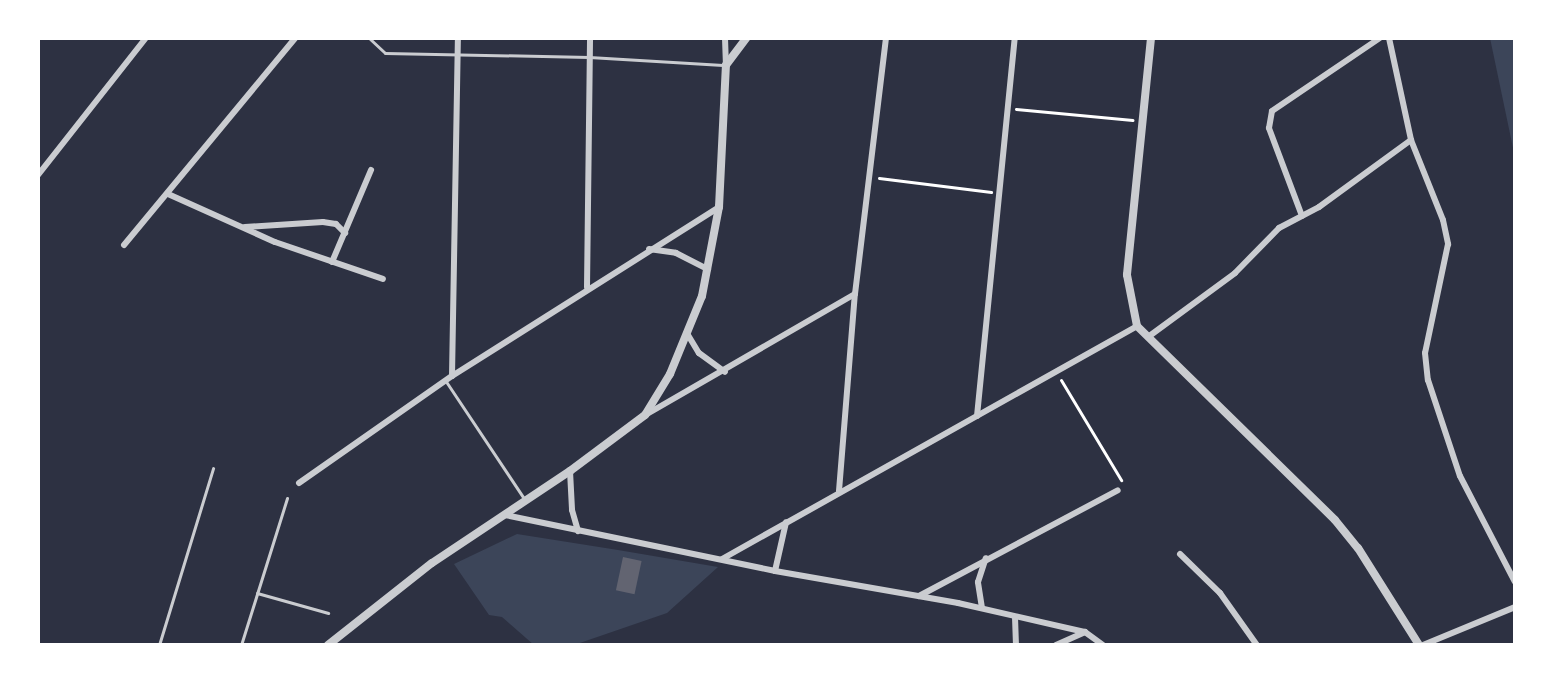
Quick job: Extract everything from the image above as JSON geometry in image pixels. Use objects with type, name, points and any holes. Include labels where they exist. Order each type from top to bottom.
[{"type":"street","points":[[38,175],[146,38]]},
{"type":"street","points":[[124,245],[295,38]]},
{"type":"street","points":[[452,376],[458,38]]},
{"type":"street","points":[[587,287],[590,38]]},
{"type":"street","points":[[645,415],[688,335],[708,269],[719,207],[725,38]]},
{"type":"street","points":[[726,65],[746,38]]},
{"type":"street","points":[[839,491],[855,294],[872,177],[886,38]]},
{"type":"street","points":[[977,416],[1015,38]]},
{"type":"street","points":[[1151,38],[1127,275],[1137,326],[1335,520],[1358,548],[1421,645],[1515,607]]},
{"type":"street","points":[[1302,216],[1269,128],[1272,111],[1380,38]]},
{"type":"street","points":[[1389,38],[1411,140],[1447,233],[1443,278],[1425,353],[1432,401],[1460,476],[1515,582]]},
{"type":"street","points":[[1148,337],[1235,273],[1279,228],[1302,216],[1411,140]]},
{"type":"street","points":[[332,262],[371,170]]},
{"type":"street","points":[[168,194],[243,227],[383,279]]},
{"type":"street","points":[[299,483],[445,380],[587,287],[719,207]]},
{"type":"street","points":[[243,227],[323,222],[336,224],[345,233]]},
{"type":"street","points":[[649,249],[676,253],[708,269]]},
{"type":"street","points":[[328,645],[410,579],[570,471],[645,415],[725,372],[855,294]]},
{"type":"street","points":[[721,560],[1137,326]]},
{"type":"street","points":[[688,335],[699,353],[725,372]]},
{"type":"street","points":[[570,471],[572,510],[578,531]]},
{"type":"street","points":[[919,596],[986,557],[1118,490]]},
{"type":"street","points":[[505,515],[775,571],[982,608],[1085,632],[1103,645]]},
{"type":"street","points":[[775,571],[786,522]]},
{"type":"street","points":[[1180,554],[1220,593],[1257,645]]},
{"type":"street","points":[[982,608],[978,582],[986,557]]},
{"type":"street","points":[[1015,617],[1016,645]]},
{"type":"street","points":[[1056,645],[1085,632]]},
{"type":"lane","points":[[369,38],[385,53],[458,52],[726,65]]},
{"type":"lane","points":[[445,380],[525,501]]},
{"type":"lane","points":[[159,645],[213,468]]},
{"type":"lane","points":[[241,645],[287,498]]},
{"type":"lane","points":[[257,593],[328,613]]},
{"type":"path","points":[[1008,108],[1143,121]]},
{"type":"path","points":[[872,177],[1000,193]]},
{"type":"path","points":[[1057,373],[1122,483],[1118,490]]},
{"type":"shaded area","points":[[1490,38],[1515,38],[1513,148]]},
{"type":"shaded area","points":[[517,534],[718,567],[667,613],[574,645],[534,645],[502,617],[489,615],[454,564]]},
{"type":"building","points":[[623,557],[642,561],[635,594],[616,590]]}]
